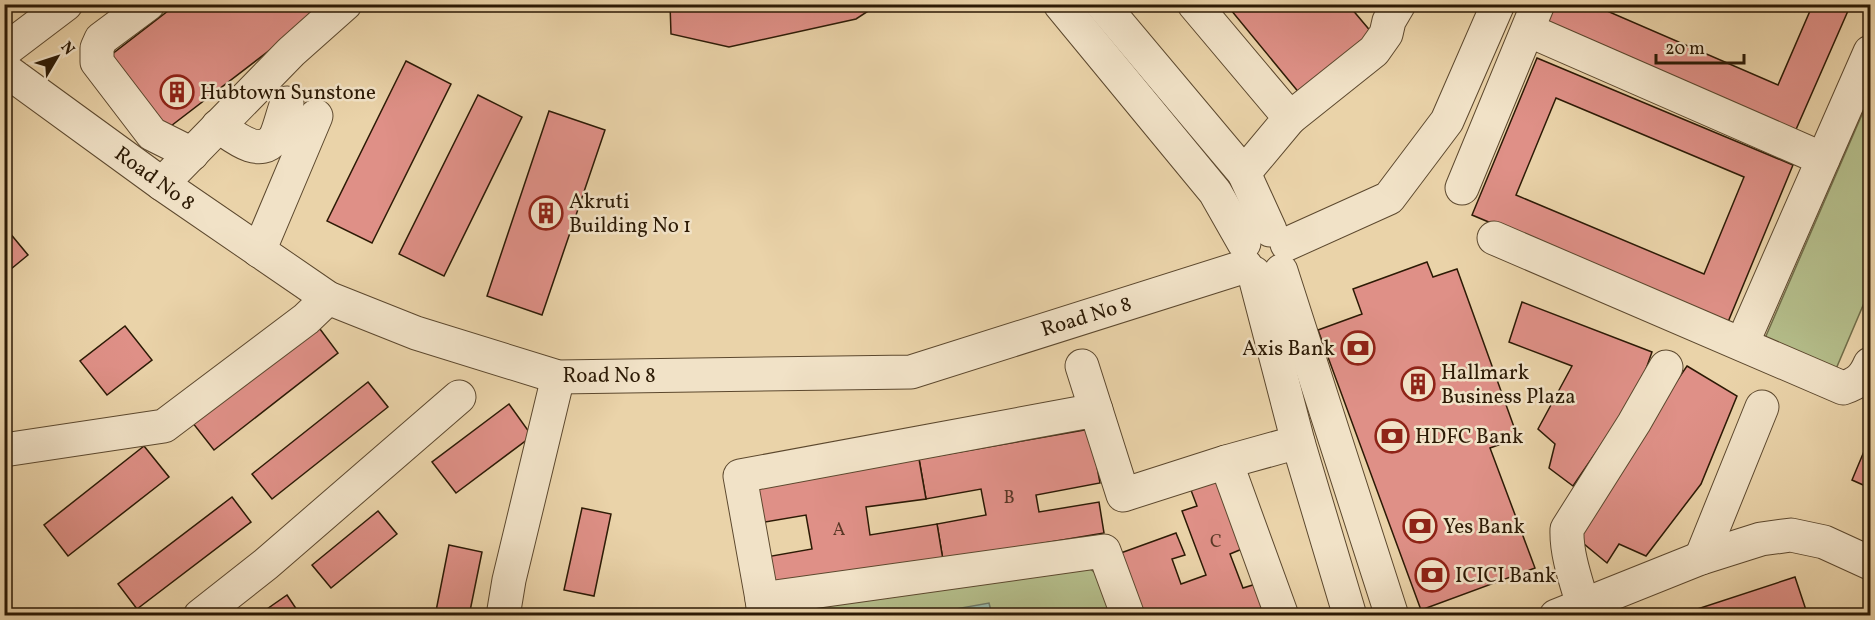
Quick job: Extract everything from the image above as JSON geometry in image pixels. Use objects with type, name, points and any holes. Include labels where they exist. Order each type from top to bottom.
[{"type":"street","points":[[4,51],[66,4]]},
{"type":"street","points":[[148,4],[101,39],[97,48],[97,62],[152,134],[192,154]]},
{"type":"street","points":[[162,184],[291,52],[345,4]]},
{"type":"street","points":[[1060,4],[1264,254],[1392,615]]},
{"type":"street","points":[[1102,4],[1244,173],[1264,254],[1298,442],[1350,615]]},
{"type":"street","points":[[1194,4],[1290,118]]},
{"type":"street","points":[[1244,173],[1290,118],[1374,51],[1386,34],[1389,21],[1399,4]]},
{"type":"street","name":"Road No 8","points":[[4,69],[162,184],[328,298],[416,333],[558,376],[911,372],[1264,254],[1389,198],[1447,121],[1498,4]]},
{"type":"street","points":[[1462,188],[1533,17],[1823,159]]},
{"type":"street","points":[[1742,344],[1870,52]]},
{"type":"street","points":[[218,126],[250,146],[264,146],[274,140],[286,103]]},
{"type":"street","points":[[1160,126],[1185,104]]},
{"type":"street","points":[[259,251],[316,116]]},
{"type":"street","points":[[1494,238],[1843,388],[1856,384],[1868,370]]},
{"type":"street","points":[[4,450],[164,426],[306,319],[328,298]]},
{"type":"street","points":[[1082,366],[1123,495],[1298,442]]},
{"type":"street","points":[[1666,367],[1634,423],[1566,529],[1574,575],[1570,610],[1701,558],[1761,539],[1791,535],[1824,542],[1870,563]]},
{"type":"street","points":[[503,615],[509,580],[558,376]]},
{"type":"street","points":[[200,615],[266,564],[459,397]]},
{"type":"street","points":[[1701,558],[1762,407]]},
{"type":"street","points":[[1096,410],[739,462],[769,607],[1104,551],[1128,615]]},
{"type":"street","points":[[1226,462],[1282,615]]},
{"type":"green space","points":[[1870,96],[1870,289],[1830,383],[1759,352]]},
{"type":"green space","points":[[1082,563],[1109,583],[1119,615],[783,616],[782,607]]},
{"type":"shaded area","points":[[989,603],[992,615],[922,615]]},
{"type":"building","name":"Hubtown Sunstone","points":[[177,4],[330,4],[167,129],[111,55]]},
{"type":"building","points":[[670,4],[879,4],[856,19],[729,47],[671,34]]},
{"type":"building","points":[[1226,4],[1355,4],[1351,8],[1378,40],[1305,100]]},
{"type":"building","points":[[1546,4],[1591,4],[1778,85],[1813,4],[1851,4],[1794,134],[1539,20]]},
{"type":"building","points":[[1537,58],[1793,165],[1728,322],[1472,215]],"holes":[[[1556,98],[1744,177],[1704,274],[1516,195]]]},
{"type":"building","points":[[406,61],[451,84],[372,243],[327,221]]},
{"type":"building","points":[[478,95],[522,117],[444,276],[399,254]]},
{"type":"building","name":"Akruti Building No 1","points":[[549,111],[605,130],[542,315],[487,296]]},
{"type":"building","points":[[4,226],[28,255],[11,269],[4,261]]},
{"type":"building","name":"Hallmark Business Plaza","points":[[1427,262],[1433,277],[1457,269],[1518,438],[1490,448],[1535,568],[1421,610],[1318,330],[1362,314],[1353,289]]},
{"type":"building","points":[[1522,302],[1652,352],[1639,389],[1573,486],[1549,468],[1555,444],[1538,429],[1572,366],[1509,342]]},
{"type":"building","points":[[317,325],[338,353],[214,450],[192,422]]},
{"type":"building","points":[[125,326],[152,360],[107,395],[80,361]]},
{"type":"building","points":[[1687,366],[1737,396],[1701,484],[1646,556],[1619,544],[1607,563],[1572,534]]},
{"type":"building","points":[[368,382],[388,407],[272,499],[252,474]]},
{"type":"building","points":[[509,404],[532,436],[456,493],[432,462]]},
{"type":"building","points":[[1090,429],[1100,483],[1036,495],[1039,512],[1099,502],[1104,533],[943,560],[937,524],[986,515],[981,489],[926,499],[919,459]]},
{"type":"building","points":[[1870,437],[1870,488],[1852,480]]},
{"type":"building","points":[[144,446],[169,477],[68,556],[44,525]]},
{"type":"building","points":[[919,459],[926,499],[866,507],[870,535],[937,524],[943,560],[771,589],[766,557],[812,549],[806,515],[759,523],[753,487]]},
{"type":"building","points":[[1214,475],[1242,549],[1230,554],[1243,588],[1256,584],[1268,616],[1140,616],[1118,554],[1176,533],[1185,555],[1172,559],[1181,584],[1206,575],[1182,511],[1197,506],[1189,485]]},
{"type":"building","points":[[232,497],[251,522],[137,609],[118,584]]},
{"type":"building","points":[[582,508],[611,514],[594,596],[564,590]]},
{"type":"building","points":[[378,511],[397,534],[331,588],[312,565]]},
{"type":"building","points":[[449,545],[482,552],[469,616],[435,616]]},
{"type":"building","points":[[1795,577],[1808,616],[1676,616]]},
{"type":"building","points":[[287,595],[301,616],[257,616]]},
{"type":"building","points":[[689,613],[725,613],[725,616],[689,616]]},
{"type":"place","name":"Hubtown Sunstone","points":[[177,92]]},
{"type":"place","name":"Akruti Building No 1","points":[[546,213]]},
{"type":"place","name":"Axis Bank","points":[[1358,348]]},
{"type":"place","name":"Hallmark Business Plaza","points":[[1418,384]]},
{"type":"place","name":"HDFC Bank","points":[[1392,436]]},
{"type":"place","name":"Yes Bank","points":[[1420,526]]},
{"type":"place","name":"ICICI Bank","points":[[1432,575]]}]
